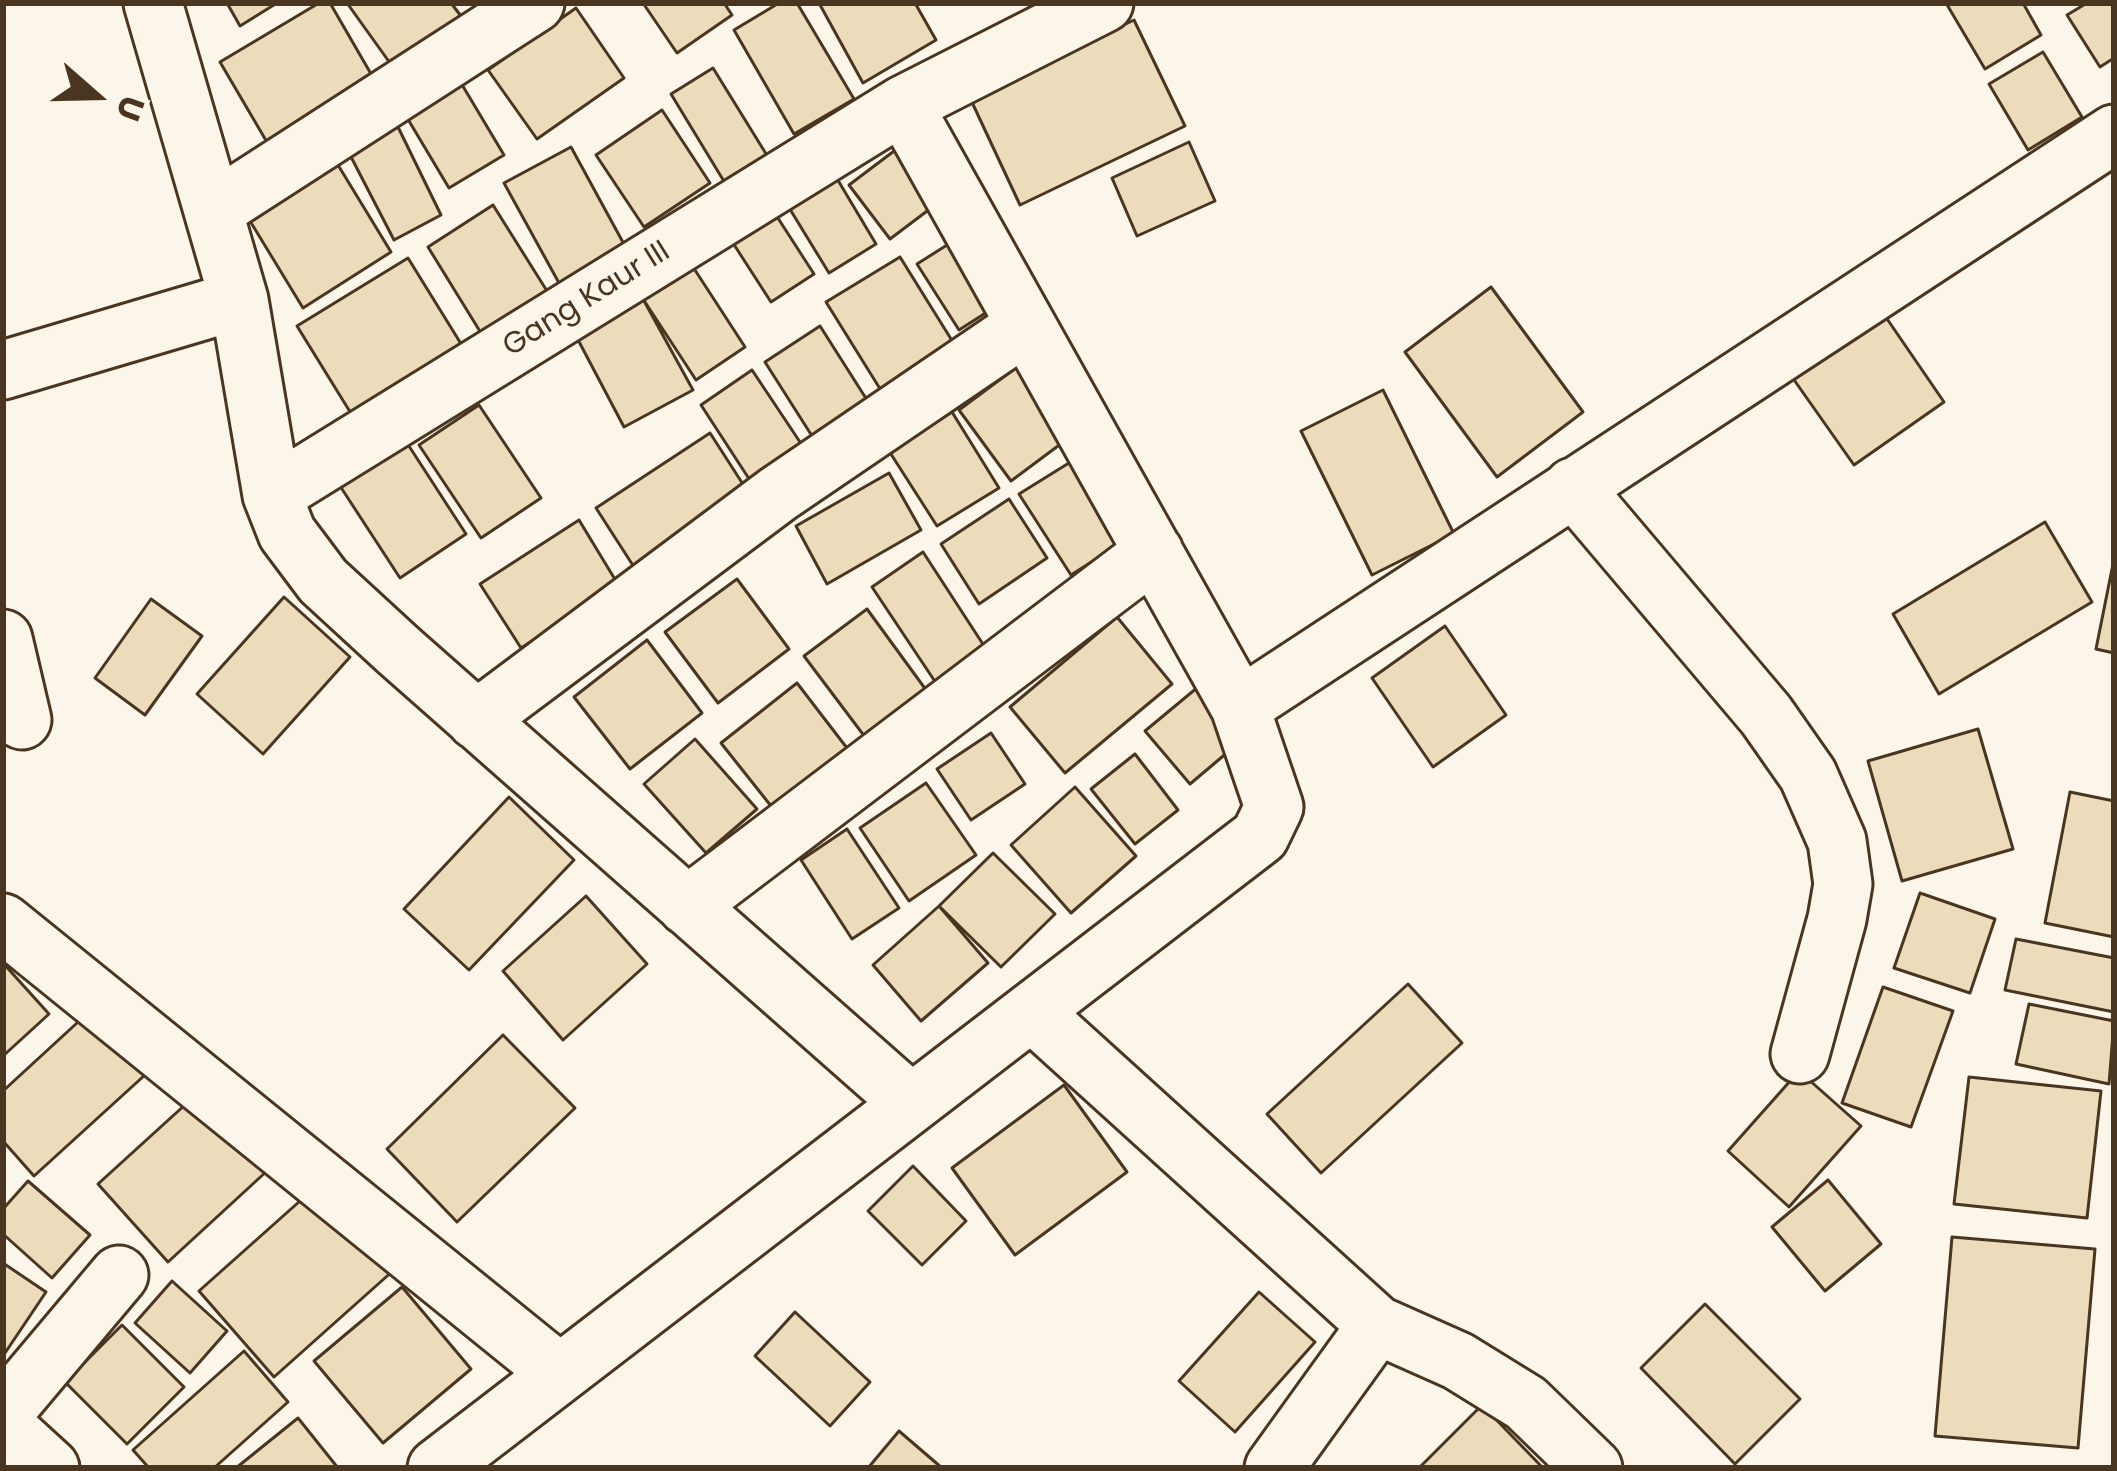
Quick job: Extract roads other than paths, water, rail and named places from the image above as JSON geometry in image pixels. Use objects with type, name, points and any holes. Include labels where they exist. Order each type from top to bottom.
[{"type":"street","points":[[153,3],[239,300],[272,495],[287,532],[323,581],[911,1103]]},
{"type":"street","points":[[214,210],[535,3]]},
{"type":"street","name":"Gang Kaur III","points":[[272,495],[902,105],[1104,3]]},
{"type":"street","points":[[437,1468],[1033,1013],[1268,826],[1274,808],[1240,706],[902,105]]},
{"type":"street","points":[[1240,706],[2114,134]]},
{"type":"street","points":[[3,370],[239,300]]},
{"type":"street","points":[[476,720],[778,494],[1025,326]]},
{"type":"street","points":[[1573,487],[1766,715],[1808,775],[1838,841],[1843,884],[1838,920],[1800,1054]]},
{"type":"street","points":[[687,906],[1154,552]]},
{"type":"street","points":[[3,639],[22,720]]},
{"type":"street","points":[[3,923],[558,1372]]},
{"type":"street","points":[[1033,1013],[1377,1325],[1458,1361],[1526,1403],[1593,1468]]},
{"type":"street","points":[[3,1413],[119,1275]]},
{"type":"street","points":[[1274,1468],[1377,1325]]},
{"type":"street","points":[[3,1425],[50,1468]]}]
